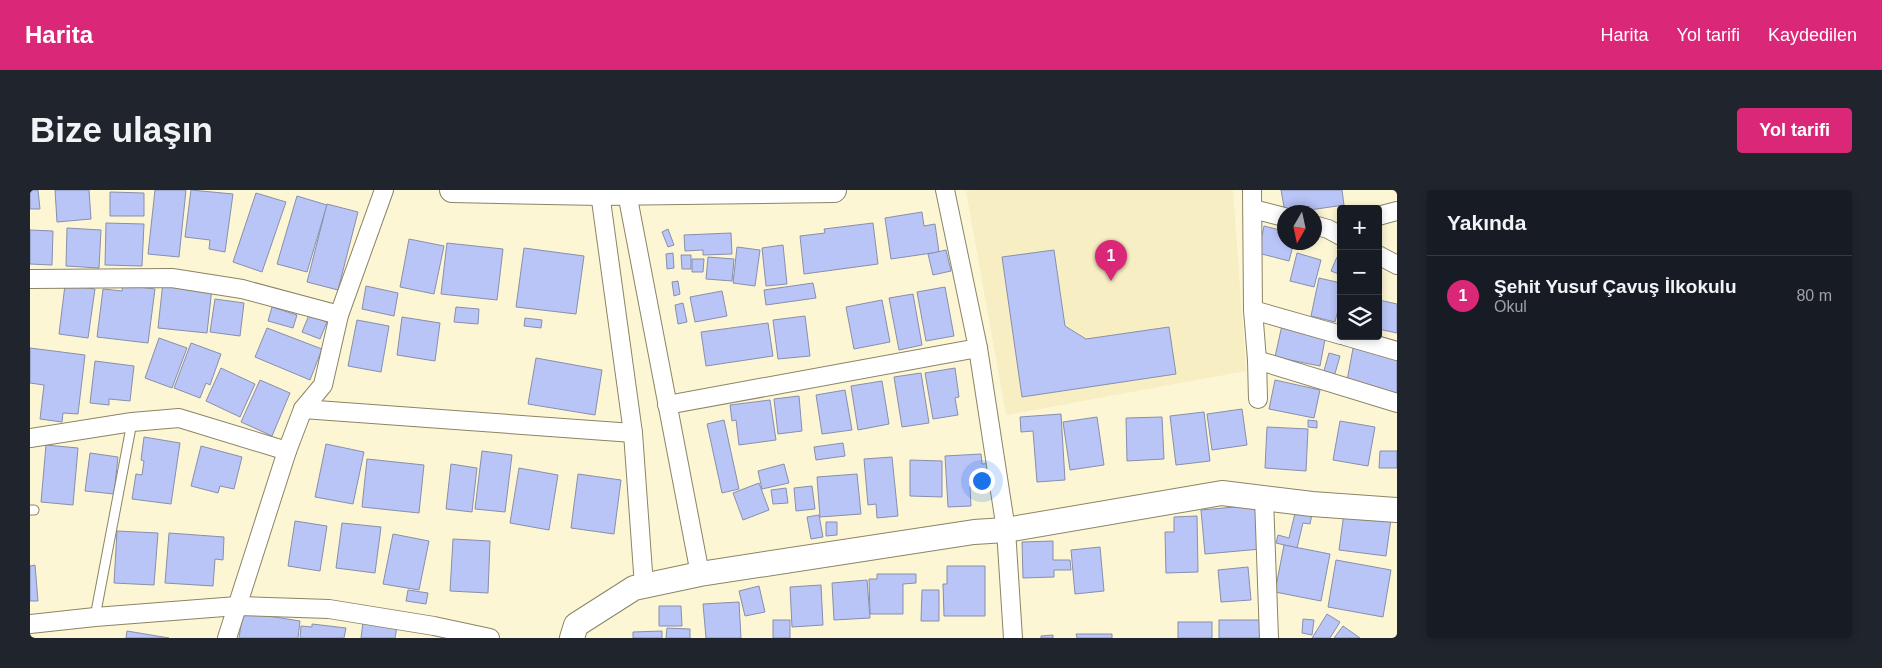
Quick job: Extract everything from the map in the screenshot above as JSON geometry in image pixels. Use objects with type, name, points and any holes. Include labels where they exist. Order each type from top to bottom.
[{"type":"street","points":[[227,638],[286,451],[304,408],[323,385],[339,315],[384,190]]},
{"type":"street","points":[[452,190],[600,193],[834,190]]},
{"type":"street","points":[[945,190],[978,348],[1006,530],[1013,638]]},
{"type":"street","points":[[1252,190],[1253,310],[1258,399]]},
{"type":"street","points":[[627,192],[700,574]]},
{"type":"street","points":[[600,193],[633,433],[644,586]]},
{"type":"street","points":[[1253,209],[1277,215]]},
{"type":"street","points":[[1382,215],[1397,212]]},
{"type":"street","points":[[1382,257],[1397,265]]},
{"type":"street","points":[[30,279],[172,278],[242,289],[339,315]]},
{"type":"street","points":[[1253,310],[1337,334]]},
{"type":"street","points":[[1359,340],[1397,351]]},
{"type":"street","points":[[667,405],[978,348]]},
{"type":"street","points":[[1257,360],[1397,403]]},
{"type":"street","points":[[304,408],[633,433]]},
{"type":"street","points":[[30,438],[132,422],[179,418],[286,451]]},
{"type":"street","points":[[572,638],[576,625],[634,588],[700,574],[974,532],[1006,530],[1222,493],[1312,504],[1397,510]]},
{"type":"street","points":[[1264,498],[1268,638]]},
{"type":"street","points":[[30,624],[237,606],[329,609],[434,626],[490,638]]},
{"type":"lane","points":[[95,617],[132,422]]},
{"type":"shaded area","points":[[1233,190],[1246,371],[1006,415],[966,191]]},
{"type":"building","points":[[30,190],[38,190],[40,209],[30,209]]},
{"type":"building","points":[[55,190],[89,190],[91,219],[57,222]]},
{"type":"building","points":[[155,190],[186,190],[179,257],[148,254]]},
{"type":"building","points":[[191,190],[233,194],[225,252],[209,249],[210,240],[185,237]]},
{"type":"building","points":[[1281,190],[1342,190],[1344,205],[1322,208],[1322,205],[1284,205]]},
{"type":"building","points":[[110,192],[144,193],[144,216],[110,216]]},
{"type":"building","points":[[256,193],[286,202],[262,272],[233,262]]},
{"type":"building","points":[[297,196],[327,205],[307,272],[277,264]]},
{"type":"building","points":[[327,204],[358,212],[338,290],[307,282]]},
{"type":"building","points":[[922,212],[924,226],[935,224],[939,252],[891,259],[885,218]]},
{"type":"building","points":[[106,223],[144,224],[142,266],[105,265]]},
{"type":"building","points":[[873,223],[878,264],[804,274],[800,236],[825,233],[824,229]]},
{"type":"building","points":[[1264,226],[1277,229],[1277,250],[1292,250],[1289,261],[1258,253]]},
{"type":"building","points":[[67,228],[101,230],[99,268],[66,266]]},
{"type":"building","points":[[668,229],[674,245],[668,247],[662,232]]},
{"type":"building","points":[[30,230],[53,231],[52,265],[30,264]]},
{"type":"building","points":[[731,233],[732,254],[703,255],[703,250],[685,251],[684,235]]},
{"type":"building","points":[[409,239],[444,246],[434,294],[400,287]]},
{"type":"building","points":[[447,243],[503,249],[497,300],[441,294]]},
{"type":"building","points":[[783,245],[787,284],[766,286],[762,248]]},
{"type":"building","points":[[737,247],[760,250],[755,286],[733,283]]},
{"type":"building","points":[[524,248],[584,256],[576,314],[516,307]]},
{"type":"building","points":[[946,250],[951,271],[933,275],[928,254]]},
{"type":"building","points":[[1054,250],[1065,326],[1086,339],[1169,327],[1176,374],[1022,397],[1002,257]]},
{"type":"building","points":[[673,253],[674,268],[667,269],[666,254]]},
{"type":"building","points":[[1297,253],[1321,260],[1314,287],[1290,281]]},
{"type":"building","points":[[681,255],[691,255],[691,269],[682,269]]},
{"type":"building","points":[[708,257],[734,259],[732,281],[706,279]]},
{"type":"building","points":[[1337,257],[1337,273],[1331,271]]},
{"type":"building","points":[[692,259],[704,259],[703,272],[692,272]]},
{"type":"building","points":[[1319,278],[1337,282],[1337,314],[1335,322],[1311,316]]},
{"type":"building","points":[[678,281],[680,294],[674,296],[672,282]]},
{"type":"building","points":[[163,282],[212,288],[207,333],[158,328]]},
{"type":"building","points":[[813,283],[816,298],[766,305],[764,290]]},
{"type":"building","points":[[65,285],[95,289],[88,338],[59,334]]},
{"type":"building","points":[[123,285],[155,289],[148,343],[97,337],[103,289],[122,291]]},
{"type":"building","points":[[366,286],[398,293],[394,316],[362,309]]},
{"type":"building","points":[[945,287],[954,336],[926,341],[917,292]]},
{"type":"building","points":[[722,291],[727,316],[695,322],[690,297]]},
{"type":"building","points":[[913,294],[922,345],[899,350],[889,298]]},
{"type":"building","points":[[215,299],[244,303],[240,336],[210,332]]},
{"type":"building","points":[[882,300],[890,342],[854,349],[846,307]]},
{"type":"building","points":[[1382,301],[1397,304],[1397,333],[1382,330]]},
{"type":"building","points":[[683,303],[687,322],[678,324],[675,305]]},
{"type":"building","points":[[272,307],[297,315],[293,328],[268,321]]},
{"type":"building","points":[[456,307],[479,309],[478,324],[454,322]]},
{"type":"building","points":[[309,315],[327,322],[320,339],[302,332]]},
{"type":"building","points":[[805,316],[810,356],[778,359],[773,320]]},
{"type":"building","points":[[402,317],[440,323],[435,361],[397,355]]},
{"type":"building","points":[[525,318],[542,320],[541,328],[524,326]]},
{"type":"building","points":[[357,320],[389,326],[381,372],[348,366]]},
{"type":"building","points":[[768,323],[773,356],[706,366],[701,332]]},
{"type":"building","points":[[1282,325],[1326,334],[1320,366],[1275,357]]},
{"type":"building","points":[[267,328],[322,349],[310,380],[255,357]]},
{"type":"building","points":[[159,338],[187,348],[172,388],[145,378]]},
{"type":"building","points":[[191,343],[221,354],[210,385],[206,383],[200,398],[174,388]]},
{"type":"building","points":[[1354,343],[1397,351],[1397,396],[1346,386]]},
{"type":"building","points":[[30,348],[85,355],[78,414],[63,413],[62,422],[40,419],[44,385],[30,383]]},
{"type":"building","points":[[1329,353],[1340,356],[1334,377],[1323,374]]},
{"type":"building","points":[[536,358],[602,370],[595,415],[528,404]]},
{"type":"building","points":[[95,361],[134,366],[130,401],[109,399],[109,405],[90,403]]},
{"type":"building","points":[[221,368],[255,384],[240,417],[206,401]]},
{"type":"building","points":[[955,368],[959,397],[955,398],[958,415],[933,419],[925,373]]},
{"type":"building","points":[[921,373],[929,423],[902,427],[894,377]]},
{"type":"building","points":[[260,380],[290,393],[272,436],[241,422]]},
{"type":"building","points":[[1275,380],[1320,390],[1314,418],[1269,409]]},
{"type":"building","points":[[882,381],[889,424],[858,430],[851,386]]},
{"type":"building","points":[[845,390],[852,430],[822,434],[816,395]]},
{"type":"building","points":[[799,396],[802,431],[778,434],[774,399]]},
{"type":"building","points":[[770,400],[776,440],[739,445],[736,420],[732,421],[730,405]]},
{"type":"building","points":[[1242,409],[1247,445],[1212,450],[1207,414]]},
{"type":"building","points":[[1204,412],[1210,461],[1176,465],[1170,416]]},
{"type":"building","points":[[1061,414],[1065,480],[1037,482],[1033,431],[1021,432],[1020,417]]},
{"type":"building","points":[[1097,417],[1104,465],[1070,470],[1063,422]]},
{"type":"building","points":[[1162,417],[1164,459],[1127,461],[1126,418]]},
{"type":"building","points":[[724,420],[739,489],[722,493],[707,424]]},
{"type":"building","points":[[1308,420],[1317,421],[1317,428],[1308,427]]},
{"type":"building","points":[[1340,421],[1375,427],[1368,466],[1333,460]]},
{"type":"building","points":[[1267,427],[1308,429],[1306,471],[1265,468]]},
{"type":"building","points":[[144,437],[180,443],[171,504],[132,499],[136,474],[142,475],[144,461],[141,460]]},
{"type":"building","points":[[843,443],[845,456],[816,460],[814,447]]},
{"type":"building","points":[[326,444],[364,452],[353,504],[315,497]]},
{"type":"building","points":[[46,445],[78,448],[73,505],[41,502]]},
{"type":"building","points":[[201,446],[242,457],[234,489],[220,486],[218,493],[191,486]]},
{"type":"building","points":[[482,451],[512,455],[505,512],[475,509]]},
{"type":"building","points":[[1380,451],[1397,451],[1397,468],[1379,468]]},
{"type":"building","points":[[90,453],[118,457],[114,494],[85,491]]},
{"type":"building","points":[[981,454],[982,464],[993,463],[994,485],[970,487],[971,506],[948,507],[945,456]]},
{"type":"building","points":[[892,457],[898,516],[877,518],[876,504],[868,505],[864,459]]},
{"type":"building","points":[[367,459],[424,465],[419,513],[362,507]]},
{"type":"building","points":[[910,460],[942,461],[942,497],[910,496]]},
{"type":"building","points":[[451,464],[477,468],[472,512],[446,509]]},
{"type":"building","points":[[784,464],[789,483],[762,489],[758,471]]},
{"type":"building","points":[[519,468],[558,475],[549,530],[510,523]]},
{"type":"building","points":[[578,474],[621,480],[614,534],[571,528]]},
{"type":"building","points":[[857,474],[861,514],[820,517],[817,477]]},
{"type":"building","points":[[759,483],[769,510],[743,520],[733,493]]},
{"type":"building","points":[[812,486],[815,509],[796,511],[794,488]]},
{"type":"building","points":[[786,488],[788,503],[773,504],[771,490]]},
{"type":"building","points":[[1257,505],[1261,549],[1205,554],[1201,510]]},
{"type":"building","points":[[1297,505],[1313,509],[1310,524],[1303,523],[1297,548],[1276,543],[1278,535],[1289,538]]},
{"type":"building","points":[[1344,513],[1391,519],[1386,556],[1339,550]]},
{"type":"building","points":[[819,515],[823,537],[811,539],[807,517]]},
{"type":"building","points":[[1197,516],[1198,572],[1166,573],[1165,532],[1174,532],[1174,517]]},
{"type":"building","points":[[295,521],[327,526],[320,571],[288,566]]},
{"type":"building","points":[[826,522],[837,522],[837,535],[826,536]]},
{"type":"building","points":[[342,523],[381,527],[375,573],[336,568]]},
{"type":"building","points":[[117,531],[158,533],[154,585],[114,583]]},
{"type":"building","points":[[169,533],[224,537],[223,560],[215,559],[213,586],[165,583]]},
{"type":"building","points":[[393,534],[429,541],[419,590],[383,584]]},
{"type":"building","points":[[453,539],[490,541],[488,593],[450,591]]},
{"type":"building","points":[[1053,541],[1053,560],[1070,560],[1071,570],[1054,570],[1054,577],[1023,578],[1022,542]]},
{"type":"building","points":[[1284,545],[1330,554],[1321,601],[1275,592]]},
{"type":"building","points":[[1100,547],[1104,591],[1075,594],[1071,550]]},
{"type":"building","points":[[1336,560],[1391,570],[1383,617],[1328,607]]},
{"type":"building","points":[[35,565],[38,601],[30,601],[30,566]]},
{"type":"building","points":[[947,566],[985,566],[985,616],[944,616],[943,584],[947,584]]},
{"type":"building","points":[[1248,567],[1251,600],[1221,602],[1218,570]]},
{"type":"building","points":[[877,574],[916,574],[916,583],[903,584],[903,614],[870,614],[869,579],[877,579]]},
{"type":"building","points":[[867,580],[870,618],[834,620],[832,583]]},
{"type":"building","points":[[821,585],[823,625],[792,627],[790,587]]},
{"type":"building","points":[[759,586],[765,612],[745,616],[739,591]]},
{"type":"building","points":[[408,590],[428,593],[426,604],[406,601]]},
{"type":"building","points":[[922,590],[939,590],[939,621],[921,621]]},
{"type":"building","points":[[739,602],[741,638],[706,638],[703,604]]},
{"type":"building","points":[[659,606],[681,606],[682,626],[659,626]]},
{"type":"building","points":[[243,612],[300,621],[298,638],[239,638]]},
{"type":"building","points":[[1327,614],[1340,622],[1330,638],[1312,638]]},
{"type":"building","points":[[1303,619],[1314,620],[1312,635],[1302,633]]},
{"type":"building","points":[[773,620],[790,620],[790,638],[773,638]]},
{"type":"building","points":[[1219,620],[1260,620],[1260,638],[1219,638]]},
{"type":"building","points":[[363,622],[397,627],[395,638],[361,638]]},
{"type":"building","points":[[1178,622],[1212,622],[1212,638],[1178,638]]},
{"type":"building","points":[[312,624],[346,628],[344,638],[300,638],[301,626],[312,627]]},
{"type":"building","points":[[1343,626],[1360,638],[1334,638]]},
{"type":"building","points":[[667,628],[690,629],[690,638],[666,638]]},
{"type":"building","points":[[127,631],[169,638],[126,638]]},
{"type":"building","points":[[662,631],[662,638],[633,638],[633,632]]},
{"type":"building","points":[[1076,634],[1112,634],[1112,638],[1077,638]]},
{"type":"building","points":[[1053,635],[1053,638],[1041,638],[1041,636]]},
{"type":"place","name":"Şehit Yusuf Çavuş İlkokulu","points":[[1111,281]]}]
